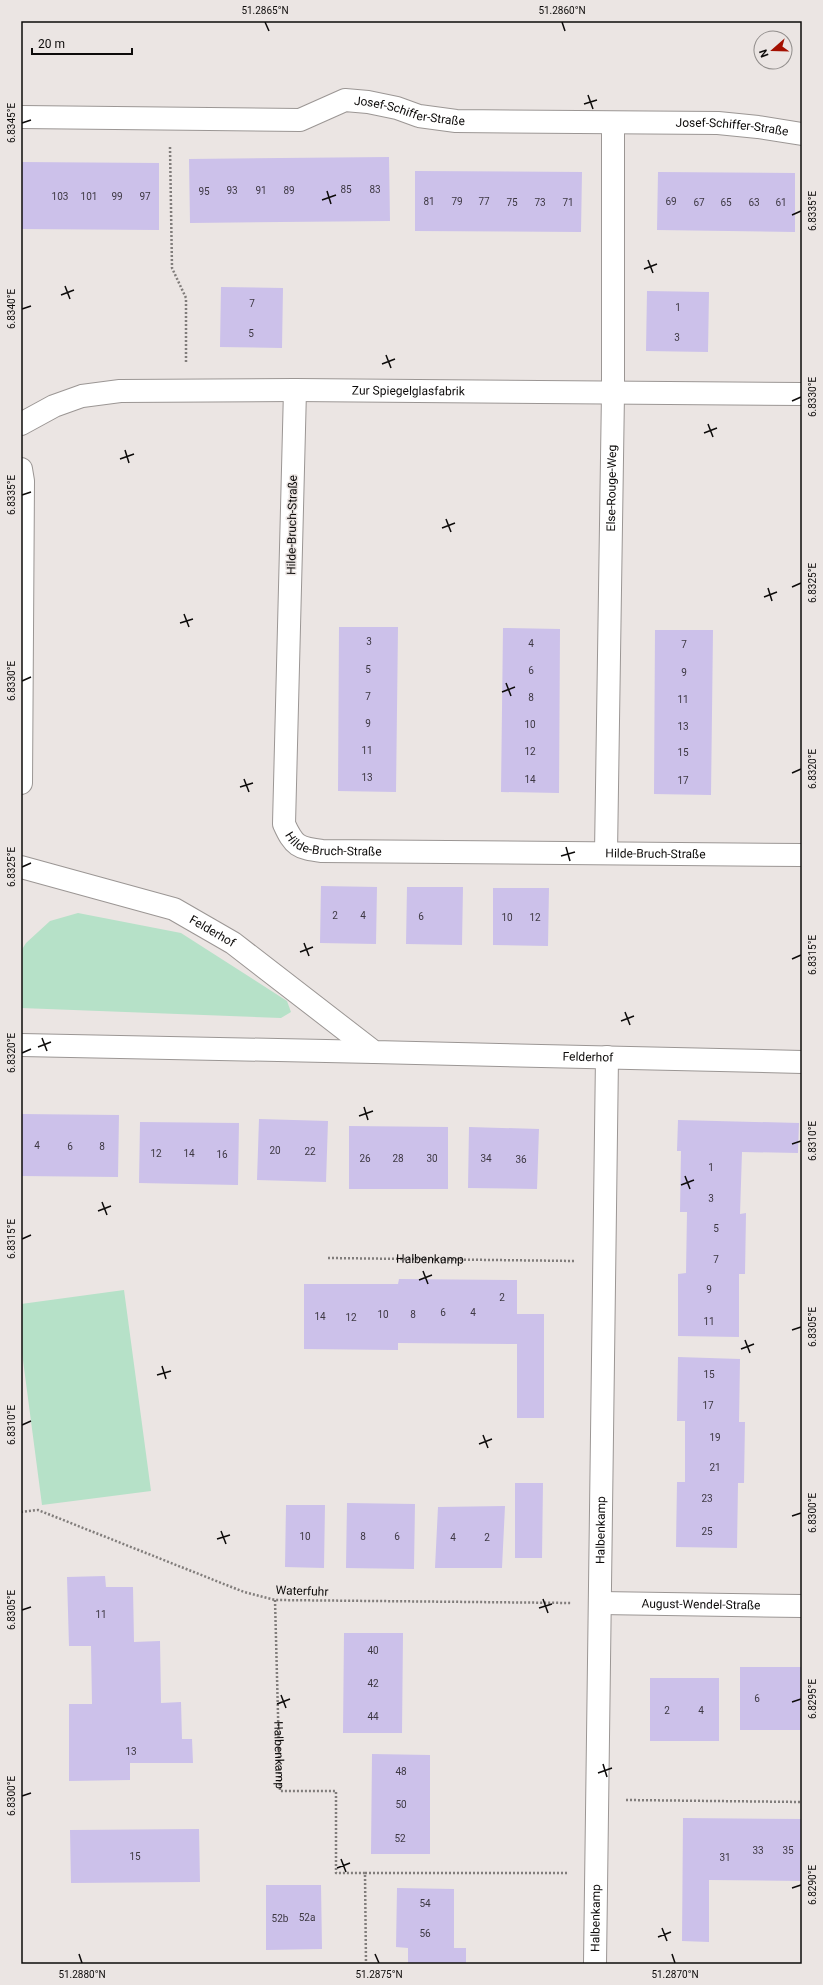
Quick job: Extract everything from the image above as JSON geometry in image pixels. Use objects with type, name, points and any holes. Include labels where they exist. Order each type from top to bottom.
[{"type":"street","name":"Josef-Schiffer-Straße","points":[[21,117],[300,120],[345,100],[368,102],[397,108],[419,116],[456,122],[718,124],[758,127],[802,134]]},
{"type":"street","name":"Else-Rouge-Weg","points":[[606,853],[613,393],[613,123]]},
{"type":"street","name":"Zur Spiegelglasfabrik","points":[[21,424],[54,406],[82,396],[120,391],[295,390],[802,394]]},
{"type":"street","name":"Hilde-Bruch-Straße","points":[[295,390],[284,824],[292,841],[305,849],[322,851],[802,855]]},
{"type":"street","points":[[21,469],[23,481],[23,520],[21,783]]},
{"type":"street","name":"Felderhof","points":[[21,867],[174,909],[233,943],[374,1052]]},
{"type":"street","name":"Felderhof","points":[[21,1045],[802,1062]]},
{"type":"street","name":"Halbenkamp","points":[[596,1964],[606,1058]]},
{"type":"street","name":"August-Wendel-Straße","points":[[600,1604],[802,1606]]},
{"type":"path","points":[[169,119],[172,268],[186,298],[186,391]]},
{"type":"path","name":"Halbenkamp","points":[[328,1258],[604,1262]]},
{"type":"path","name":"Waterfuhr","points":[[21,1512],[38,1510],[244,1592],[275,1600],[600,1604]]},
{"type":"path","name":"Halbenkamp","points":[[275,1600],[280,1791],[336,1791],[336,1873],[596,1873]]},
{"type":"path","points":[[598,1799],[802,1802]]},
{"type":"path","points":[[365,1873],[366,1964]]},
{"type":"green space","points":[[78,913],[181,933],[287,1001],[291,1012],[281,1018],[21,1008],[21,951],[26,943],[50,921]]},
{"type":"green space","points":[[124,1290],[151,1491],[42,1505],[21,1345],[21,1304]]},
{"type":"building","points":[[389,157],[390,221],[190,223],[189,159]]},
{"type":"building","points":[[21,162],[159,163],[159,230],[21,229]]},
{"type":"building","points":[[415,171],[582,172],[581,232],[415,231]]},
{"type":"building","points":[[658,172],[795,173],[795,232],[657,230]]},
{"type":"building","points":[[221,287],[283,288],[282,348],[220,347]]},
{"type":"building","points":[[647,291],[709,292],[708,352],[646,351]]},
{"type":"building","points":[[339,627],[398,627],[396,792],[338,791]]},
{"type":"building","points":[[503,628],[560,629],[559,793],[501,792]]},
{"type":"building","points":[[655,630],[713,630],[711,795],[654,794]]},
{"type":"building","points":[[321,886],[377,887],[376,944],[320,943]]},
{"type":"building","points":[[407,887],[463,887],[462,945],[406,944]]},
{"type":"building","points":[[493,888],[549,888],[548,946],[493,945]]},
{"type":"building","points":[[21,1114],[119,1115],[118,1177],[21,1176]]},
{"type":"building","points":[[259,1119],[328,1121],[326,1182],[257,1180]]},
{"type":"building","points":[[678,1120],[799,1123],[798,1153],[742,1152],[740,1214],[746,1213],[745,1274],[739,1274],[739,1337],[678,1336],[678,1274],[686,1273],[687,1212],[680,1212],[681,1151],[677,1151]]},
{"type":"building","points":[[140,1122],[239,1123],[238,1185],[139,1183]]},
{"type":"building","points":[[349,1126],[448,1127],[448,1189],[349,1189]]},
{"type":"building","points":[[469,1127],[539,1129],[537,1189],[468,1188]]},
{"type":"building","points":[[399,1279],[517,1280],[517,1314],[544,1314],[544,1418],[517,1418],[517,1344],[398,1343],[398,1350],[304,1349],[304,1284],[398,1284]]},
{"type":"building","points":[[678,1357],[740,1359],[739,1422],[745,1422],[744,1483],[738,1483],[737,1548],[676,1547],[677,1482],[685,1482],[685,1421],[677,1421]]},
{"type":"building","points":[[515,1483],[543,1483],[542,1558],[515,1558]]},
{"type":"building","points":[[347,1503],[415,1504],[414,1569],[346,1568]]},
{"type":"building","points":[[286,1505],[325,1505],[324,1568],[285,1567]]},
{"type":"building","points":[[505,1506],[502,1568],[435,1568],[438,1507]]},
{"type":"building","points":[[105,1576],[106,1587],[133,1587],[134,1642],[160,1641],[161,1703],[181,1702],[182,1739],[192,1739],[193,1763],[130,1763],[130,1780],[69,1781],[69,1704],[92,1704],[91,1646],[69,1646],[67,1577]]},
{"type":"building","points":[[344,1633],[403,1633],[402,1733],[343,1733]]},
{"type":"building","points":[[740,1667],[802,1667],[802,1730],[740,1730]]},
{"type":"building","points":[[650,1678],[719,1678],[719,1741],[650,1741]]},
{"type":"building","points":[[372,1754],[430,1755],[430,1854],[371,1854]]},
{"type":"building","points":[[683,1818],[802,1819],[802,1881],[709,1880],[709,1942],[682,1941]]},
{"type":"building","points":[[199,1829],[200,1882],[71,1883],[70,1830]]},
{"type":"building","points":[[266,1885],[321,1885],[322,1949],[266,1950]]},
{"type":"building","points":[[397,1888],[454,1889],[454,1948],[466,1948],[466,1964],[408,1964],[408,1948],[396,1947]]}]
